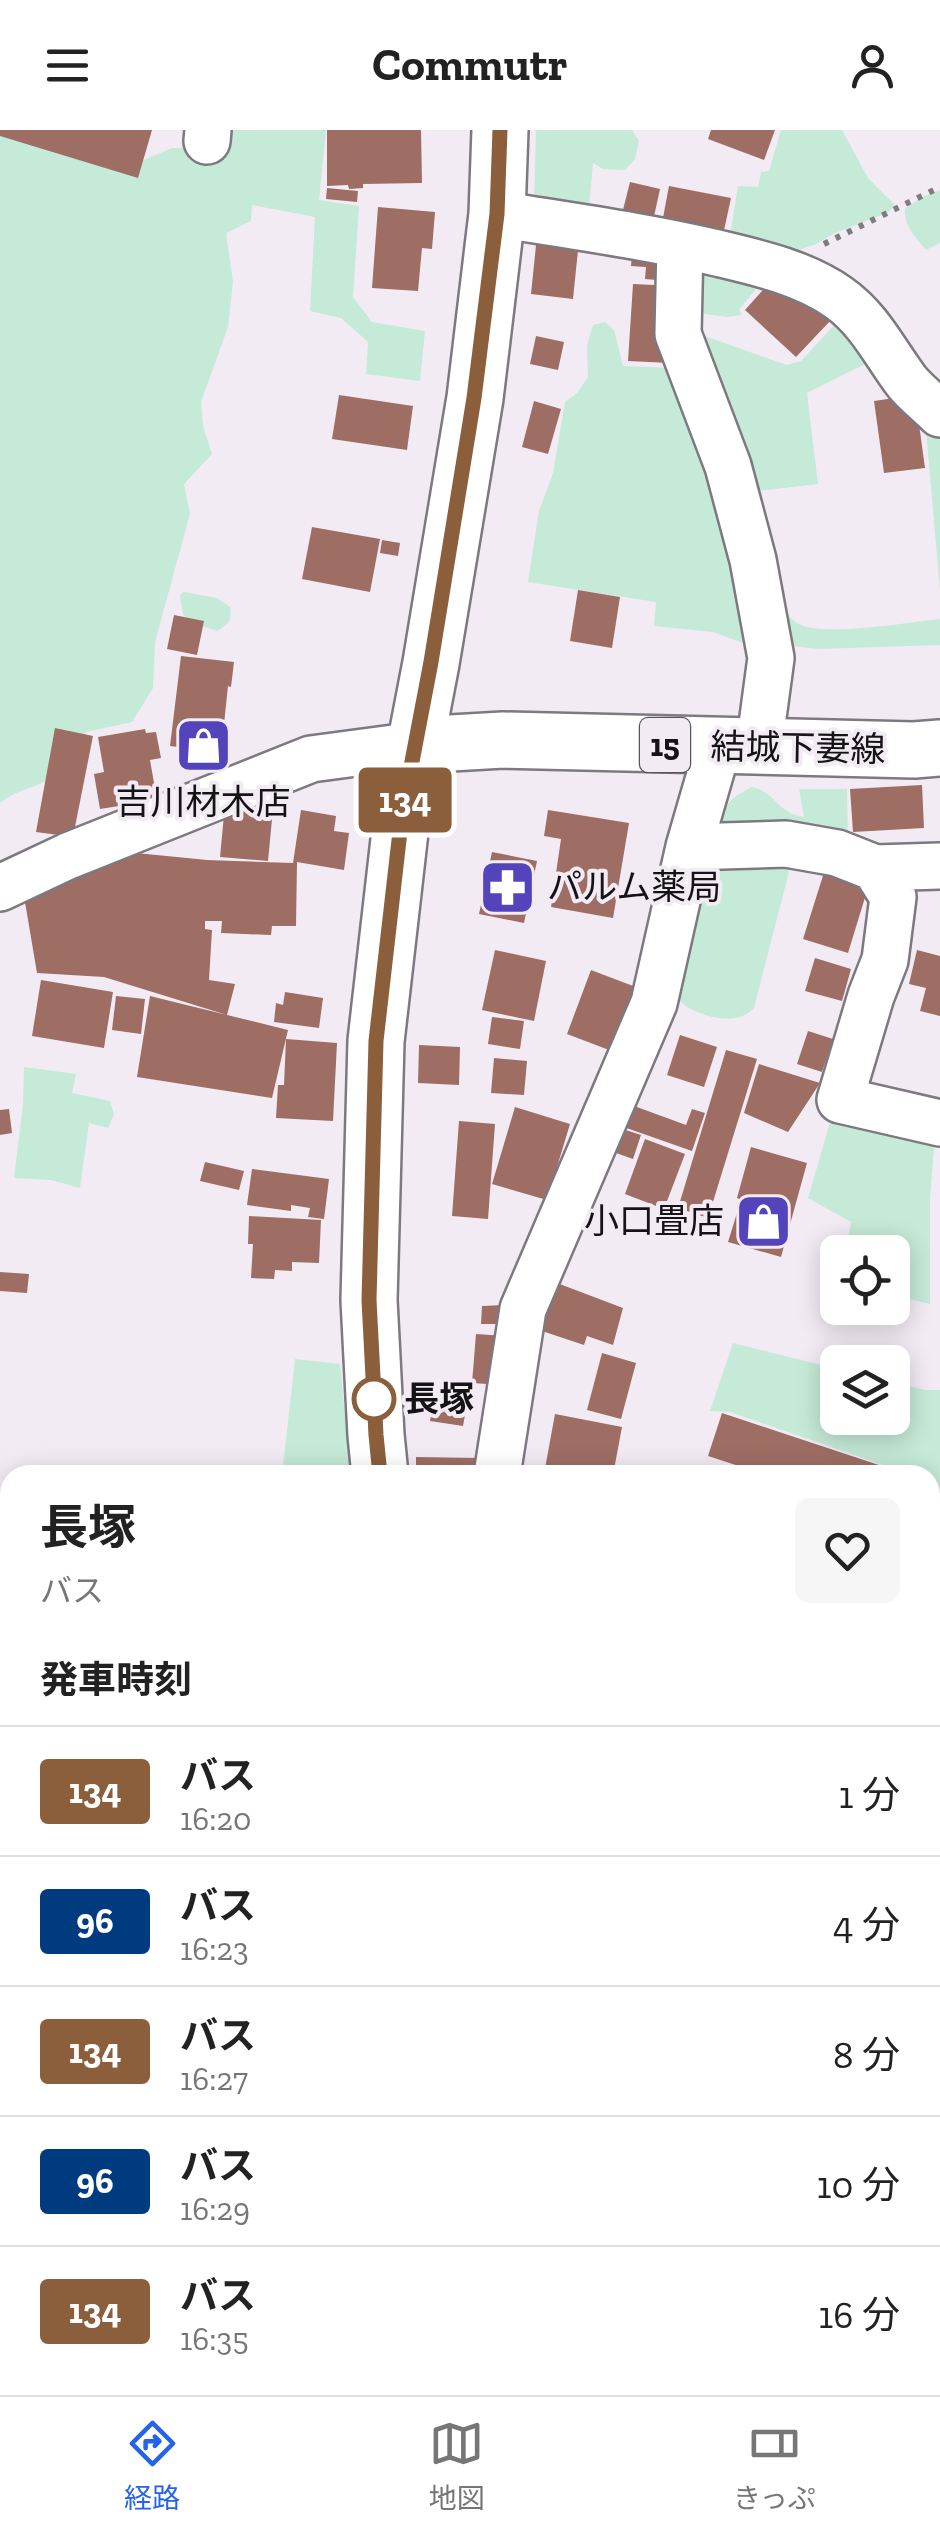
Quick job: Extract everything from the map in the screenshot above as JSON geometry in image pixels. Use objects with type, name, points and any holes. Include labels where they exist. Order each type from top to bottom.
[{"type":"main road","points":[[379,1465],[369,1300],[376,1041],[402,814],[474,398],[497,214],[500,130]]},
{"type":"main road","name":"結城下妻線","points":[[416,745],[503,740],[940,748]]},
{"type":"street","points":[[497,214],[680,244],[773,266],[838,297],[859,315],[908,383],[940,414]]},
{"type":"street","points":[[499,1465],[523,1308],[654,1003],[689,847],[738,747],[771,658],[753,560],[728,466],[678,334],[680,244]]},
{"type":"street","points":[[0,888],[68,856],[311,759],[416,745]]},
{"type":"street","points":[[689,847],[786,844],[837,853],[875,868],[940,866]]},
{"type":"street","points":[[875,868],[893,897],[886,960],[870,996],[840,1100],[940,1122]]},
{"type":"path","points":[[780,270],[837,237],[940,187]]},
{"type":"green space","points":[[0,130],[132,165],[172,148],[228,150],[230,130],[326,130],[319,200],[359,206],[353,297],[372,322],[425,331],[420,381],[366,374],[368,342],[341,318],[310,311],[315,217],[252,205],[251,221],[226,233],[233,282],[228,327],[201,402],[203,426],[212,454],[184,484],[190,514],[155,642],[153,688],[132,722],[86,732],[68,760],[50,778],[0,803]]},
{"type":"green space","points":[[536,130],[632,130],[639,141],[635,159],[625,170],[603,169],[593,163],[589,208],[534,202]]},
{"type":"green space","points":[[781,130],[842,130],[868,178],[895,205],[889,212],[790,253],[730,236],[738,186],[758,187],[761,172],[769,171]]},
{"type":"green space","points":[[940,190],[940,243],[926,250],[908,226],[905,209]]},
{"type":"green space","points":[[687,253],[767,275],[739,310],[742,315],[696,313]]},
{"type":"green space","points":[[848,310],[885,354],[807,393],[818,484],[750,492],[685,329],[787,365],[801,361]]},
{"type":"green space","points":[[605,322],[614,330],[623,366],[675,368],[678,355],[757,648],[713,632],[654,626],[656,602],[528,582],[539,511],[553,473],[565,402],[588,377],[587,345],[593,325]]},
{"type":"green space","points":[[924,406],[940,422],[940,590]]},
{"type":"green space","points":[[184,592],[217,598],[230,607],[229,622],[217,631],[194,623],[183,615],[180,595]]},
{"type":"green space","points":[[781,606],[797,623],[825,629],[940,619],[940,645],[818,649],[792,646]]},
{"type":"green space","points":[[752,787],[804,817],[799,789],[847,789],[848,849],[718,829],[729,803]]},
{"type":"green space","points":[[793,856],[754,1008],[746,1015],[724,1019],[689,1008],[673,994],[693,863]]},
{"type":"green space","points":[[24,1067],[76,1074],[72,1093],[110,1101],[114,1114],[108,1128],[89,1123],[80,1188],[51,1180],[14,1178]]},
{"type":"green space","points":[[833,1112],[935,1134],[930,1198],[930,1304],[910,1299],[910,1235],[848,1235],[851,1222],[808,1198]]},
{"type":"green space","points":[[733,1343],[820,1365],[820,1435],[910,1435],[910,1386],[940,1390],[940,1465],[883,1465],[730,1412],[710,1411]]},
{"type":"green space","points":[[295,1359],[340,1364],[350,1465],[283,1465]]},
{"type":"building","points":[[0,130],[152,130],[138,178],[0,136]]},
{"type":"building","points":[[327,130],[421,130],[422,183],[363,184],[363,188],[349,189],[348,185],[327,186]]},
{"type":"building","points":[[711,130],[775,130],[764,160],[708,139]]},
{"type":"building","points":[[630,182],[660,189],[653,221],[622,214]]},
{"type":"building","points":[[669,186],[731,198],[723,235],[662,223]]},
{"type":"building","points":[[327,188],[358,191],[357,202],[326,199]]},
{"type":"building","points":[[378,207],[435,212],[432,249],[422,248],[418,291],[372,288]]},
{"type":"building","points":[[538,226],[580,231],[573,299],[531,294]]},
{"type":"building","points":[[633,242],[672,245],[669,281],[645,279],[646,267],[631,266]]},
{"type":"building","points":[[779,272],[831,320],[796,357],[745,310]]},
{"type":"building","points":[[633,284],[675,286],[670,363],[628,361]]},
{"type":"building","points":[[536,336],[564,342],[558,370],[530,364]]},
{"type":"building","points":[[339,395],[413,406],[407,450],[332,439]]},
{"type":"building","points":[[915,395],[925,468],[884,473],[874,401]]},
{"type":"building","points":[[534,401],[561,409],[548,454],[522,447]]},
{"type":"building","points":[[312,527],[380,539],[370,592],[302,579]]},
{"type":"building","points":[[382,540],[400,543],[398,556],[380,553]]},
{"type":"building","points":[[578,590],[620,597],[612,648],[570,641]]},
{"type":"building","points":[[174,615],[204,621],[197,655],[167,649]]},
{"type":"building","points":[[181,656],[234,662],[219,772],[185,768],[187,748],[170,746]]},
{"type":"building","points":[[55,728],[93,736],[73,837],[36,832]]},
{"type":"building","points":[[145,729],[146,733],[156,732],[161,758],[150,760],[157,800],[100,809],[94,774],[104,772],[98,737]]},
{"type":"building","points":[[922,785],[924,828],[853,832],[850,789]]},
{"type":"building","points":[[225,804],[273,809],[268,861],[220,857]]},
{"type":"building","points":[[301,810],[336,816],[334,831],[349,833],[344,870],[297,862],[296,926],[272,926],[271,935],[221,933],[222,921],[205,921],[205,929],[212,930],[209,980],[235,984],[227,1015],[104,977],[37,973],[25,902],[126,852],[293,863]]},
{"type":"building","points":[[548,810],[629,823],[613,918],[551,907],[561,839],[544,836]]},
{"type":"building","name":"パルム薬局","points":[[492,852],[537,861],[524,923],[479,914]]},
{"type":"building","points":[[827,863],[871,878],[848,953],[803,939]]},
{"type":"building","points":[[495,950],[546,961],[534,1021],[482,1010]]},
{"type":"building","points":[[917,950],[940,956],[940,1016],[920,1011],[926,988],[909,984]]},
{"type":"building","points":[[815,958],[851,969],[842,1001],[805,991]]},
{"type":"building","points":[[591,970],[641,989],[617,1053],[567,1034]]},
{"type":"building","points":[[41,980],[113,992],[104,1048],[32,1036]]},
{"type":"building","points":[[285,992],[323,998],[319,1028],[274,1022],[276,1003],[283,1005]]},
{"type":"building","points":[[116,996],[145,999],[141,1034],[112,1030]]},
{"type":"building","points":[[150,996],[288,1030],[272,1098],[137,1077]]},
{"type":"building","points":[[492,1017],[524,1021],[520,1049],[488,1044]]},
{"type":"building","points":[[808,1031],[833,1039],[822,1072],[797,1064]]},
{"type":"building","points":[[680,1035],[717,1047],[704,1087],[667,1075]]},
{"type":"building","points":[[286,1039],[337,1043],[333,1121],[276,1118],[278,1085],[284,1085]]},
{"type":"building","points":[[419,1045],[460,1047],[459,1085],[418,1083]]},
{"type":"building","points":[[726,1050],[757,1059],[708,1218],[678,1208]]},
{"type":"building","points":[[494,1058],[527,1061],[524,1095],[491,1093]]},
{"type":"building","points":[[759,1064],[820,1083],[788,1132],[744,1113]]},
{"type":"building","points":[[626,1103],[686,1125],[692,1109],[705,1113],[692,1151],[618,1125]]},
{"type":"building","points":[[515,1107],[570,1124],[547,1200],[492,1184]]},
{"type":"building","points":[[9,1109],[12,1133],[0,1135],[0,1110]]},
{"type":"building","points":[[459,1121],[495,1124],[488,1219],[452,1216]]},
{"type":"building","points":[[613,1126],[641,1135],[633,1159],[605,1149]]},
{"type":"building","points":[[645,1139],[685,1154],[664,1209],[625,1194]]},
{"type":"building","name":"小口畳店","points":[[751,1147],[807,1163],[781,1257],[728,1242]]},
{"type":"building","points":[[205,1162],[244,1171],[239,1190],[200,1181]]},
{"type":"building","points":[[252,1169],[329,1179],[324,1219],[308,1217],[310,1208],[291,1205],[291,1211],[247,1205]]},
{"type":"building","points":[[249,1216],[321,1220],[319,1263],[292,1262],[292,1271],[275,1270],[274,1279],[251,1278],[253,1244],[248,1244]]},
{"type":"building","points":[[0,1272],[29,1274],[27,1293],[0,1291]]},
{"type":"building","points":[[557,1283],[623,1308],[613,1345],[587,1336],[584,1345],[542,1331]]},
{"type":"building","points":[[504,1305],[504,1324],[481,1324],[482,1306]]},
{"type":"building","points":[[476,1334],[505,1336],[502,1385],[472,1383]]},
{"type":"building","points":[[602,1353],[636,1363],[621,1419],[587,1410]]},
{"type":"building","points":[[434,1399],[467,1404],[463,1426],[430,1421]]},
{"type":"building","points":[[722,1413],[879,1465],[735,1465],[708,1456]]},
{"type":"building","points":[[555,1414],[622,1427],[615,1465],[546,1465]]},
{"type":"building","points":[[416,1457],[479,1458],[479,1465],[416,1465]]},
{"type":"bus line","name":"134","points":[[379,1465],[369,1300],[376,1041],[402,814],[474,398],[497,214],[500,130]]},
{"type":"place","name":"吉川材木店","points":[[203,746]]},
{"type":"place","name":"パルム薬局","points":[[508,887]]},
{"type":"place","name":"小口畳店","points":[[763,1221]]},
{"type":"place","name":"長塚","points":[[374,1399]]}]
